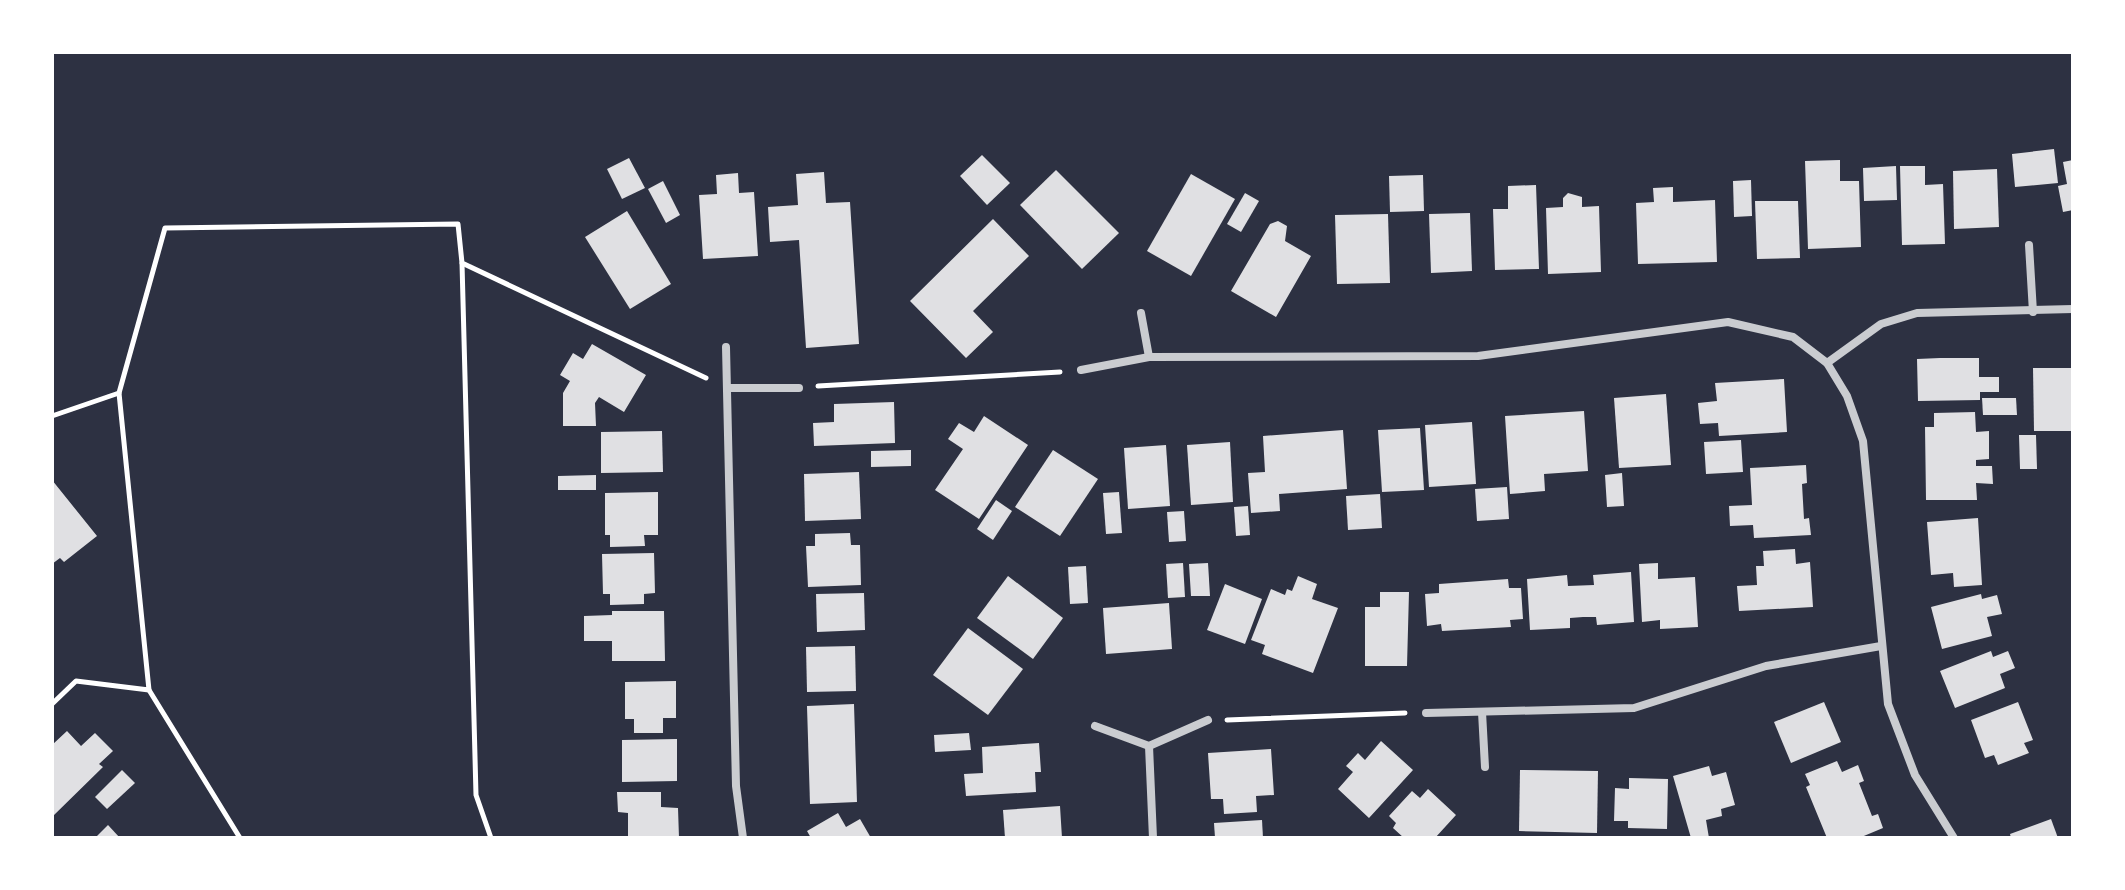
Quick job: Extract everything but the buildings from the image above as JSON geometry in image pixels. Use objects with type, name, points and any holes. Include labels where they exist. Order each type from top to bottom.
[{"type":"street","points":[[2029,245],[2033,312]]},
{"type":"street","points":[[1827,363],[1881,324],[1917,313],[2073,309]]},
{"type":"street","points":[[1141,313],[1149,357]]},
{"type":"street","points":[[1081,370],[1149,357],[1478,356],[1728,322],[1793,337],[1827,363],[1847,396],[1863,441],[1888,704],[1910,761],[1954,838]]},
{"type":"street","points":[[726,347],[736,786],[743,838]]},
{"type":"street","points":[[728,388],[799,388]]},
{"type":"street","points":[[1426,713],[1634,708],[1766,666],[1881,646]]},
{"type":"street","points":[[1482,712],[1485,767]]},
{"type":"street","points":[[1095,726],[1149,746],[1208,720]]},
{"type":"street","points":[[1149,746],[1153,838]]},
{"type":"path","points":[[240,838],[149,690],[119,393],[165,228],[458,224],[462,263],[476,795],[491,838]]},
{"type":"path","points":[[462,263],[728,388]]},
{"type":"path","points":[[799,388],[1081,370]]},
{"type":"path","points":[[52,416],[119,393]]},
{"type":"path","points":[[52,704],[76,681],[149,690]]},
{"type":"path","points":[[1208,720],[1426,713]]}]
